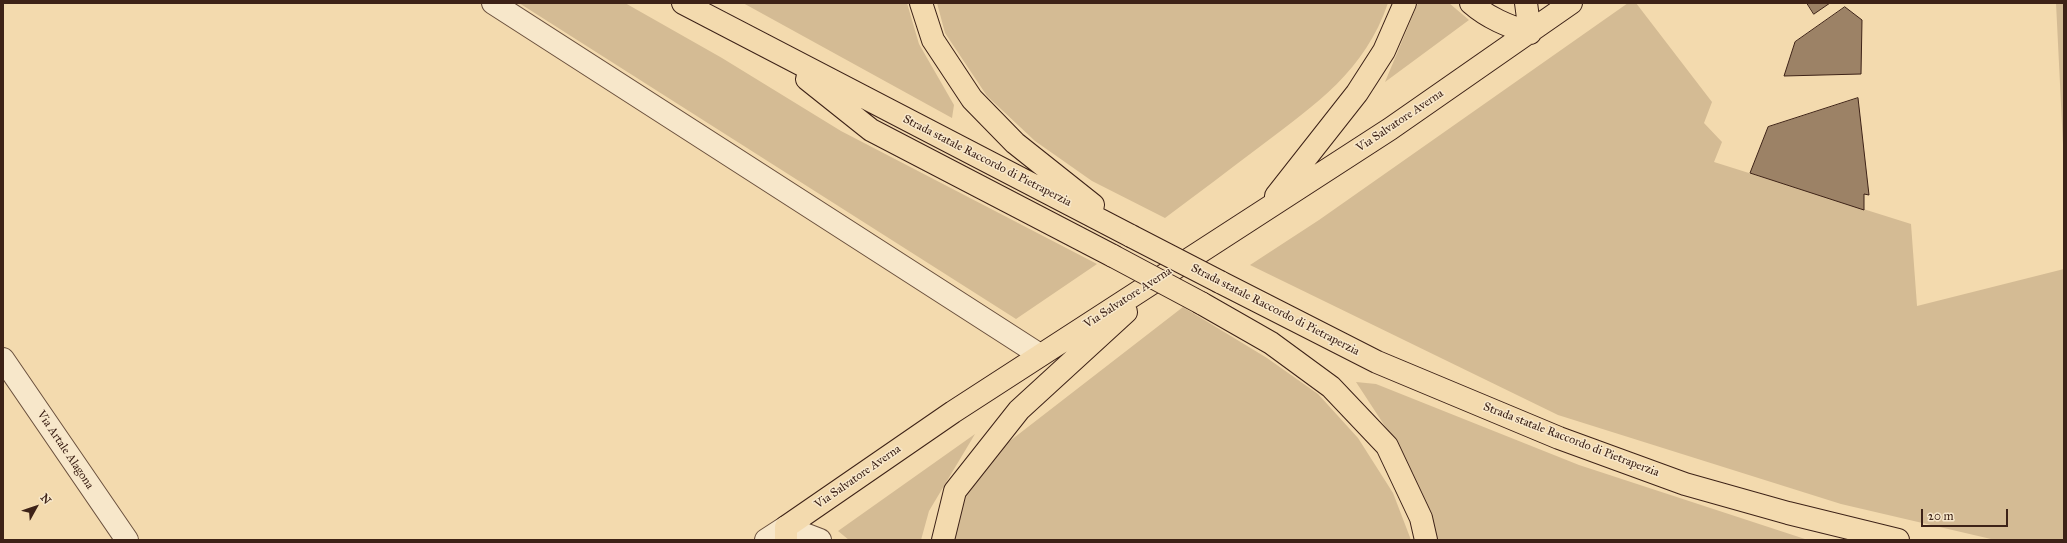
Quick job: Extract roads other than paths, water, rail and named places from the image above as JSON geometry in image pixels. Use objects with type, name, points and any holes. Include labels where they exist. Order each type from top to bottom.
[{"type":"main road","name":"Strada statale Raccordo di Pietraperzia","points":[[683,3],[1377,362],[1559,438],[1685,484],[1788,513],[1898,540]]},
{"type":"main road","points":[[921,3],[933,40],[972,99],[1015,143],[1131,236]]},
{"type":"main road","points":[[1265,210],[1357,93],[1384,51],[1405,3]]},
{"type":"main road","points":[[1472,3],[1482,12],[1512,27],[1530,33],[1526,3]]},
{"type":"main road","name":"Via Salvatore Averna","points":[[786,533],[953,412],[1390,130],[1571,3]]},
{"type":"main road","points":[[766,46],[872,130],[1202,303],[1271,343],[1331,387],[1387,446],[1421,518],[1426,540]]},
{"type":"main road","points":[[943,540],[955,491],[1020,410],[1169,272]]},
{"type":"street","points":[[493,3],[1040,355]]},
{"type":"street","name":"Via Artale Alagona","points":[[5,364],[127,540]]},
{"type":"street","points":[[786,533],[820,540]]},
{"type":"street","name":"Via Salvatore Averna","points":[[766,540],[786,533]]}]
